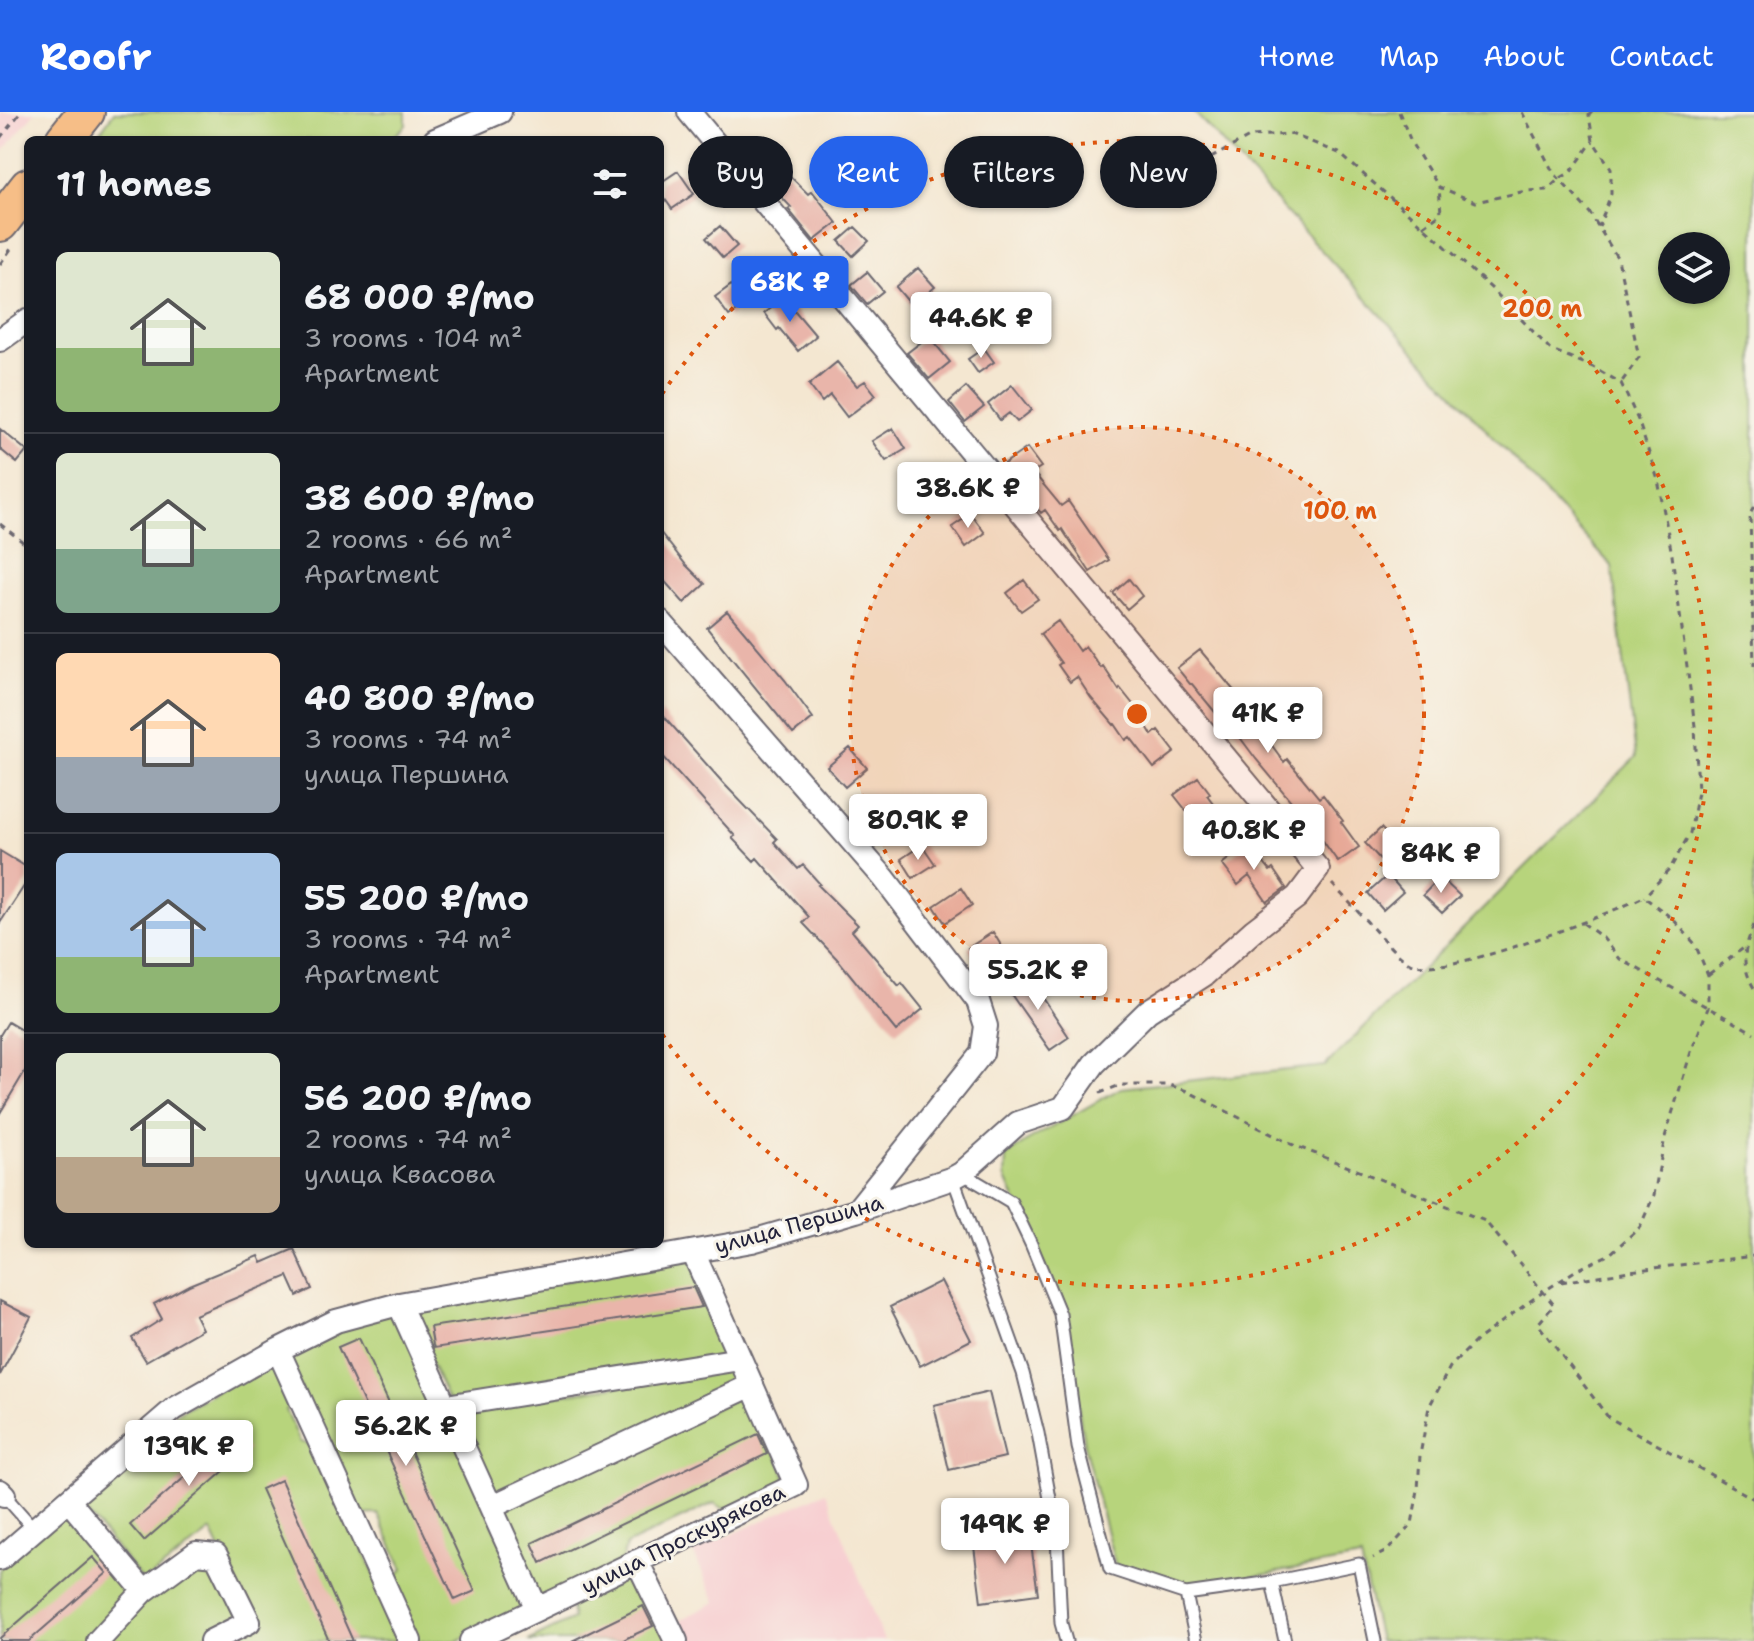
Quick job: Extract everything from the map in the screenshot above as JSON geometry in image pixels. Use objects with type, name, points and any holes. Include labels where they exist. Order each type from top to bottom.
[{"type":"main road","points":[[67,136],[86,112]]},
{"type":"main road","points":[[5,230],[24,194]]},
{"type":"street","points":[[444,136],[500,112]]},
{"type":"street","points":[[689,112],[1318,869],[1297,897],[1204,975],[1148,1011],[1094,1064],[1063,1108]]},
{"type":"street","points":[[0,340],[24,323]]},
{"type":"street","points":[[664,626],[884,878],[978,1001],[986,1026],[982,1053],[856,1211]]},
{"type":"street","name":"улица Першина","points":[[0,1559],[174,1409],[336,1321],[399,1304],[642,1252],[693,1252],[752,1241],[856,1211],[958,1175],[1018,1123],[1063,1108]]},
{"type":"street","name":"улица Проскурякова","points":[[471,1641],[796,1485],[693,1252]]},
{"type":"street","points":[[399,1304],[537,1609]]},
{"type":"street","points":[[278,1350],[410,1641]]},
{"type":"street","points":[[446,1406],[740,1359]]},
{"type":"street","points":[[491,1507],[752,1385]]},
{"type":"street","points":[[69,1501],[144,1591]]},
{"type":"street","points":[[98,1641],[144,1591],[196,1553],[216,1555],[249,1622],[211,1641]]},
{"type":"street","points":[[637,1561],[676,1641]]},
{"type":"lane","points":[[958,1175],[1011,1202],[1060,1314],[1078,1447],[1110,1569],[1186,1594],[1272,1582],[1359,1564],[1375,1641]]},
{"type":"lane","points":[[958,1175],[1023,1373],[1038,1433],[1057,1537],[1061,1623],[1066,1641]]},
{"type":"lane","points":[[1,1494],[34,1529]]},
{"type":"lane","points":[[1272,1582],[1285,1641]]},
{"type":"lane","points":[[1186,1594],[1196,1641]]},
{"type":"path","points":[[0,138],[21,112]]},
{"type":"path","points":[[1399,112],[1412,144],[1439,187],[1441,213],[1423,226]]},
{"type":"path","points":[[1522,112],[1553,172],[1590,213],[1618,259],[1639,357],[1621,383]]},
{"type":"path","points":[[1592,112],[1589,115],[1593,141],[1611,168],[1611,194],[1599,227]]},
{"type":"path","points":[[1217,155],[1251,136],[1291,134],[1339,153],[1492,289],[1550,349],[1621,383],[1638,420],[1658,480],[1672,555],[1695,726],[1698,792],[1690,833],[1670,869],[1644,897],[1601,917],[1492,954],[1439,965],[1412,965],[1392,949],[1318,869]]},
{"type":"path","points":[[1439,187],[1476,202],[1526,191],[1547,190],[1571,172],[1593,141]]},
{"type":"path","points":[[0,264],[5,230]]},
{"type":"path","points":[[1754,507],[1750,514],[1754,666]]},
{"type":"path","points":[[0,524],[24,543]]},
{"type":"path","points":[[1359,1564],[1387,1551],[1412,1524],[1429,1407],[1450,1367],[1478,1339],[1557,1282],[1610,1254],[1640,1227],[1654,1195],[1665,1137],[1708,1008],[1708,975],[1695,944],[1673,919],[1644,897]]},
{"type":"path","points":[[1583,923],[1603,938],[1620,959],[1754,1033]]},
{"type":"path","points":[[1754,925],[1745,947],[1746,974],[1754,988]]},
{"type":"path","points":[[1708,975],[1745,947]]},
{"type":"path","points":[[1063,1108],[1120,1085],[1169,1085],[1291,1144],[1485,1221],[1554,1305],[1538,1324],[1608,1417],[1754,1499]]},
{"type":"path","points":[[1557,1282],[1754,1256]]},
{"type":"shaded area","points":[[0,112],[35,112],[0,155]]},
{"type":"shaded area","points":[[826,1492],[884,1641],[688,1641],[680,1620],[716,1602],[693,1552]]},
{"type":"green space","points":[[114,112],[406,112],[406,125],[395,136],[97,136]]},
{"type":"green space","points":[[1194,112],[1754,112],[1754,1641],[1379,1641],[1361,1558],[1185,1588],[1116,1568],[1084,1445],[1064,1312],[1005,1176],[1006,1157],[1024,1143],[1121,1088],[1325,1066],[1636,757],[1612,566]]},
{"type":"green space","points":[[691,1258],[734,1356],[449,1402],[405,1308]]},
{"type":"green space","points":[[396,1310],[530,1605],[457,1641],[415,1641],[389,1584],[403,1569],[378,1514],[358,1515],[285,1354],[339,1325]]},
{"type":"green space","points":[[277,1357],[296,1399],[286,1410],[300,1442],[317,1447],[405,1641],[219,1641],[254,1623],[211,1531],[144,1582],[76,1500],[177,1413]]},
{"type":"green space","points":[[738,1366],[745,1381],[495,1496],[456,1412]]},
{"type":"green space","points":[[749,1392],[788,1482],[728,1511],[714,1503],[626,1545],[622,1561],[538,1602],[496,1509]]},
{"type":"green space","points":[[67,1508],[136,1590],[91,1641],[0,1641],[0,1568]]},
{"type":"green space","points":[[200,1561],[212,1562],[240,1617],[193,1641],[108,1641],[148,1596]]},
{"type":"green space","points":[[635,1568],[671,1641],[528,1641],[573,1619],[569,1599]]},
{"type":"building","points":[[678,171],[688,185],[688,198],[672,209],[664,198],[664,180]]},
{"type":"building","points":[[793,179],[809,193],[809,208],[825,208],[837,223],[814,241],[788,209],[793,208]]},
{"type":"building","points":[[720,226],[737,246],[723,258],[706,238]]},
{"type":"building","points":[[855,227],[869,241],[853,256],[839,241]]},
{"type":"building","points":[[918,268],[935,287],[912,306],[896,287]]},
{"type":"building","points":[[867,272],[883,291],[867,304],[851,285]]},
{"type":"building","points":[[734,283],[748,303],[729,316],[715,297]]},
{"type":"building","points":[[784,298],[816,336],[798,351],[764,313]]},
{"type":"building","points":[[929,336],[950,362],[929,379],[907,353]]},
{"type":"building","points":[[984,348],[994,362],[978,373],[968,359]]},
{"type":"building","points":[[837,362],[857,386],[865,381],[876,395],[847,417],[830,395],[822,402],[809,385]]},
{"type":"building","points":[[1012,385],[1032,410],[1017,422],[1009,413],[1000,420],[988,404]]},
{"type":"building","points":[[966,387],[984,407],[965,422],[949,402]]},
{"type":"building","points":[[893,428],[906,449],[886,461],[872,441]]},
{"type":"building","points":[[0,429],[24,449],[24,455],[17,463],[0,449]]},
{"type":"building","points":[[1027,448],[1041,467],[1033,472],[1061,506],[1068,501],[1109,560],[1090,572],[1062,529],[1060,531],[1045,510],[1041,513],[1001,466]]},
{"type":"building","points":[[931,471],[947,491],[928,506],[912,486]]},
{"type":"building","points":[[971,514],[985,533],[966,547],[952,527]]},
{"type":"building","points":[[664,537],[705,584],[684,603],[664,580]]},
{"type":"building","points":[[1129,579],[1142,596],[1127,609],[1113,593]]},
{"type":"building","points":[[1024,580],[1038,599],[1021,611],[1007,593]]},
{"type":"building","points":[[727,611],[813,718],[793,734],[707,628]]},
{"type":"building","points":[[1058,621],[1079,651],[1085,646],[1101,668],[1103,666],[1136,708],[1152,735],[1158,730],[1175,752],[1154,768],[1130,737],[1126,740],[1077,677],[1070,682],[1058,665],[1061,663],[1040,634]]},
{"type":"building","points":[[1200,650],[1246,705],[1244,707],[1284,762],[1287,759],[1319,798],[1323,795],[1359,847],[1338,862],[1227,720],[1224,723],[1177,668]]},
{"type":"building","points":[[664,716],[777,839],[774,842],[798,869],[803,865],[818,885],[858,925],[852,931],[923,1009],[896,1031],[840,962],[803,923],[809,917],[757,858],[754,861],[732,838],[735,836],[664,757]]},
{"type":"building","points":[[850,748],[867,768],[845,787],[827,767]]},
{"type":"building","points":[[1198,777],[1225,819],[1205,834],[1174,795]]},
{"type":"building","points":[[889,799],[903,817],[879,836],[865,818]]},
{"type":"building","points":[[1381,828],[1396,844],[1380,859],[1365,843]]},
{"type":"building","points":[[1248,843],[1286,888],[1267,902],[1249,876],[1238,885],[1222,864]]},
{"type":"building","points":[[922,845],[935,864],[913,878],[901,859]]},
{"type":"building","points":[[0,851],[24,866],[24,886],[0,923]]},
{"type":"building","points":[[1388,875],[1403,892],[1383,910],[1368,893]]},
{"type":"building","points":[[1440,877],[1460,896],[1442,913],[1423,895]]},
{"type":"building","points":[[961,888],[972,905],[945,923],[934,906]]},
{"type":"building","points":[[993,932],[1005,952],[980,967],[968,948]]},
{"type":"building","points":[[1027,974],[1069,1037],[1050,1050],[1006,987]]},
{"type":"building","points":[[8,1022],[24,1032],[24,1073],[0,1113],[0,1035]]},
{"type":"building","points":[[294,1249],[312,1289],[297,1296],[288,1276],[195,1315],[202,1329],[146,1361],[132,1338],[162,1319],[154,1304],[189,1285],[259,1256],[262,1263]]},
{"type":"building","points":[[941,1281],[971,1340],[920,1366],[890,1307]]},
{"type":"building","points":[[693,1287],[702,1307],[434,1348],[433,1345],[430,1327]]},
{"type":"building","points":[[0,1301],[31,1317],[0,1375]]},
{"type":"building","points":[[359,1338],[475,1591],[455,1600],[338,1347]]},
{"type":"building","points":[[989,1392],[1005,1457],[949,1470],[934,1405]]},
{"type":"building","points":[[234,1434],[248,1450],[144,1541],[130,1525]]},
{"type":"building","points":[[758,1434],[767,1454],[541,1563],[532,1543]]},
{"type":"building","points":[[281,1480],[353,1641],[329,1641],[261,1489]]},
{"type":"building","points":[[1029,1530],[1038,1594],[981,1602],[973,1538]]},
{"type":"building","points":[[93,1557],[107,1573],[29,1641],[0,1641],[0,1638]]},
{"type":"building","points":[[643,1606],[653,1626],[622,1641],[572,1641]]}]
